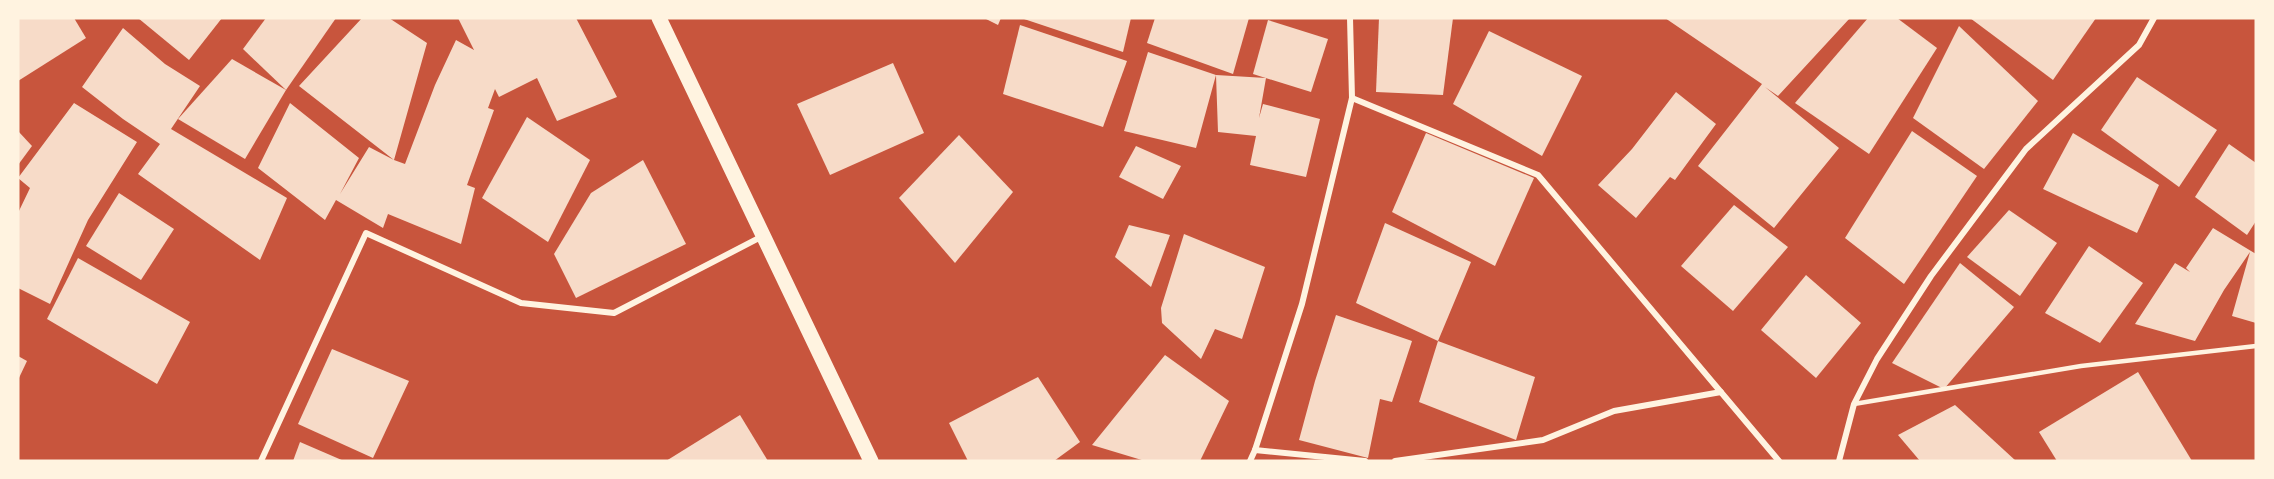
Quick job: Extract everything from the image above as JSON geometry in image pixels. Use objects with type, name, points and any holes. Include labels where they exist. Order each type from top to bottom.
[{"type":"main road","points":[[659,18],[871,461]]},
{"type":"street","points":[[1250,461],[1302,304],[1352,98],[1350,18]]},
{"type":"street","points":[[1839,461],[1854,404],[1877,359],[1931,276],[2026,149],[2139,45],[2154,18]]},
{"type":"street","points":[[1352,98],[1538,175],[1779,461]]},
{"type":"street","points":[[261,461],[366,233],[521,303],[614,314],[764,236]]},
{"type":"street","points":[[1395,461],[1543,440],[1614,411],[1721,392]]},
{"type":"street","points":[[1255,450],[1365,461]]},
{"type":"lane","points":[[1854,404],[2081,366],[2256,346]]},
{"type":"building","points":[[18,18],[74,18],[86,38],[18,81]]},
{"type":"building","points":[[138,18],[222,18],[189,60]]},
{"type":"building","points":[[266,18],[336,18],[286,90],[243,49]]},
{"type":"building","points":[[362,18],[389,18],[427,43],[394,160],[299,86]]},
{"type":"building","points":[[458,18],[576,18],[617,97],[557,121],[537,78],[499,97],[495,89],[488,108],[494,110],[467,185],[475,188],[461,244],[388,214],[383,228],[336,200],[325,220],[258,168],[290,103],[359,158],[340,194],[369,147],[405,164],[435,85],[456,40],[474,50]]},
{"type":"building","points":[[984,18],[1001,18],[998,25]]},
{"type":"building","points":[[1021,18],[1131,18],[1123,52]]},
{"type":"building","points":[[1155,18],[1249,18],[1233,74],[1147,43]]},
{"type":"building","points":[[1379,18],[1453,18],[1443,95],[1376,92]]},
{"type":"building","points":[[1665,18],[1850,18],[1778,96],[1765,87],[1839,148],[1774,228],[1698,166],[1762,84]]},
{"type":"building","points":[[1868,18],[1897,18],[1937,48],[1869,154],[1795,103]]},
{"type":"building","points":[[1970,18],[2096,18],[2053,80]]},
{"type":"building","points":[[1268,20],[1328,39],[1311,92],[1253,74]]},
{"type":"building","points":[[1020,25],[1127,61],[1103,127],[1003,94]]},
{"type":"building","points":[[1959,26],[2038,101],[1984,169],[1913,118]]},
{"type":"building","points":[[123,28],[165,64],[200,86],[171,129],[287,198],[260,260],[138,174],[160,144],[82,87]]},
{"type":"building","points":[[1489,31],[1582,76],[1542,156],[1453,104]]},
{"type":"building","points":[[1148,52],[1216,75],[1196,148],[1124,131]]},
{"type":"building","points":[[232,59],[286,90],[245,159],[178,119]]},
{"type":"building","points":[[893,63],[924,133],[830,175],[797,104]]},
{"type":"building","points":[[1216,75],[1266,78],[1259,118],[1263,104],[1320,119],[1306,177],[1250,165],[1256,136],[1218,132]]},
{"type":"building","points":[[2137,77],[2217,130],[2179,187],[2101,130]]},
{"type":"building","points":[[1676,92],[1716,124],[1675,180],[1670,177],[1636,218],[1598,185],[1632,149]]},
{"type":"building","points":[[74,103],[137,142],[88,220],[50,304],[18,288],[18,213],[30,188],[18,178]]},
{"type":"building","points":[[527,117],[590,160],[548,242],[482,198]]},
{"type":"building","points":[[18,131],[32,146],[18,165]]},
{"type":"building","points":[[1912,131],[1977,176],[1904,284],[1845,238]]},
{"type":"building","points":[[1426,133],[1534,178],[1495,266],[1392,212]]},
{"type":"building","points":[[2073,133],[2159,185],[2137,233],[2043,189]]},
{"type":"building","points":[[959,135],[1013,192],[955,263],[899,198]]},
{"type":"building","points":[[2229,144],[2256,163],[2256,221],[2247,235],[2195,197]]},
{"type":"building","points":[[1136,146],[1181,166],[1163,199],[1119,177]]},
{"type":"building","points":[[643,160],[686,244],[576,298],[554,254],[591,193]]},
{"type":"building","points":[[119,193],[174,229],[141,280],[86,246]]},
{"type":"building","points":[[1734,205],[1788,247],[1733,311],[1681,266]]},
{"type":"building","points":[[2009,210],[2057,243],[2020,296],[1967,257]]},
{"type":"building","points":[[1385,223],[1471,262],[1438,341],[1356,303]]},
{"type":"building","points":[[1129,225],[1170,235],[1151,287],[1115,257]]},
{"type":"building","points":[[2213,228],[2256,254],[2256,323],[2232,316],[2250,252],[2224,290],[2195,341],[2135,324],[2175,263],[2190,272],[2186,268]]},
{"type":"building","points":[[1184,234],[1265,267],[1242,339],[1215,329],[1201,359],[1162,323],[1161,308]]},
{"type":"building","points":[[2089,246],[2143,283],[2100,343],[2045,313]]},
{"type":"building","points":[[78,258],[190,322],[157,384],[47,319]]},
{"type":"building","points":[[1960,263],[2014,307],[1944,389],[1892,363]]},
{"type":"building","points":[[1806,275],[1861,323],[1816,378],[1761,330]]},
{"type":"building","points":[[1336,315],[1412,341],[1392,402],[1380,399],[1368,458],[1299,440]]},
{"type":"building","points":[[1438,341],[1535,377],[1516,440],[1419,402]]},
{"type":"building","points":[[332,349],[409,381],[373,458],[298,424]]},
{"type":"building","points":[[1165,355],[1229,401],[1200,461],[1145,461],[1092,445]]},
{"type":"building","points":[[18,356],[27,361],[18,380]]},
{"type":"building","points":[[2138,372],[2192,461],[2057,461],[2039,432]]},
{"type":"building","points":[[1038,377],[1080,442],[1054,461],[968,461],[949,423]]},
{"type":"building","points":[[1955,405],[2016,461],[1920,461],[1898,435]]},
{"type":"building","points":[[740,415],[768,461],[666,461]]},
{"type":"building","points":[[300,442],[344,461],[293,461]]}]
